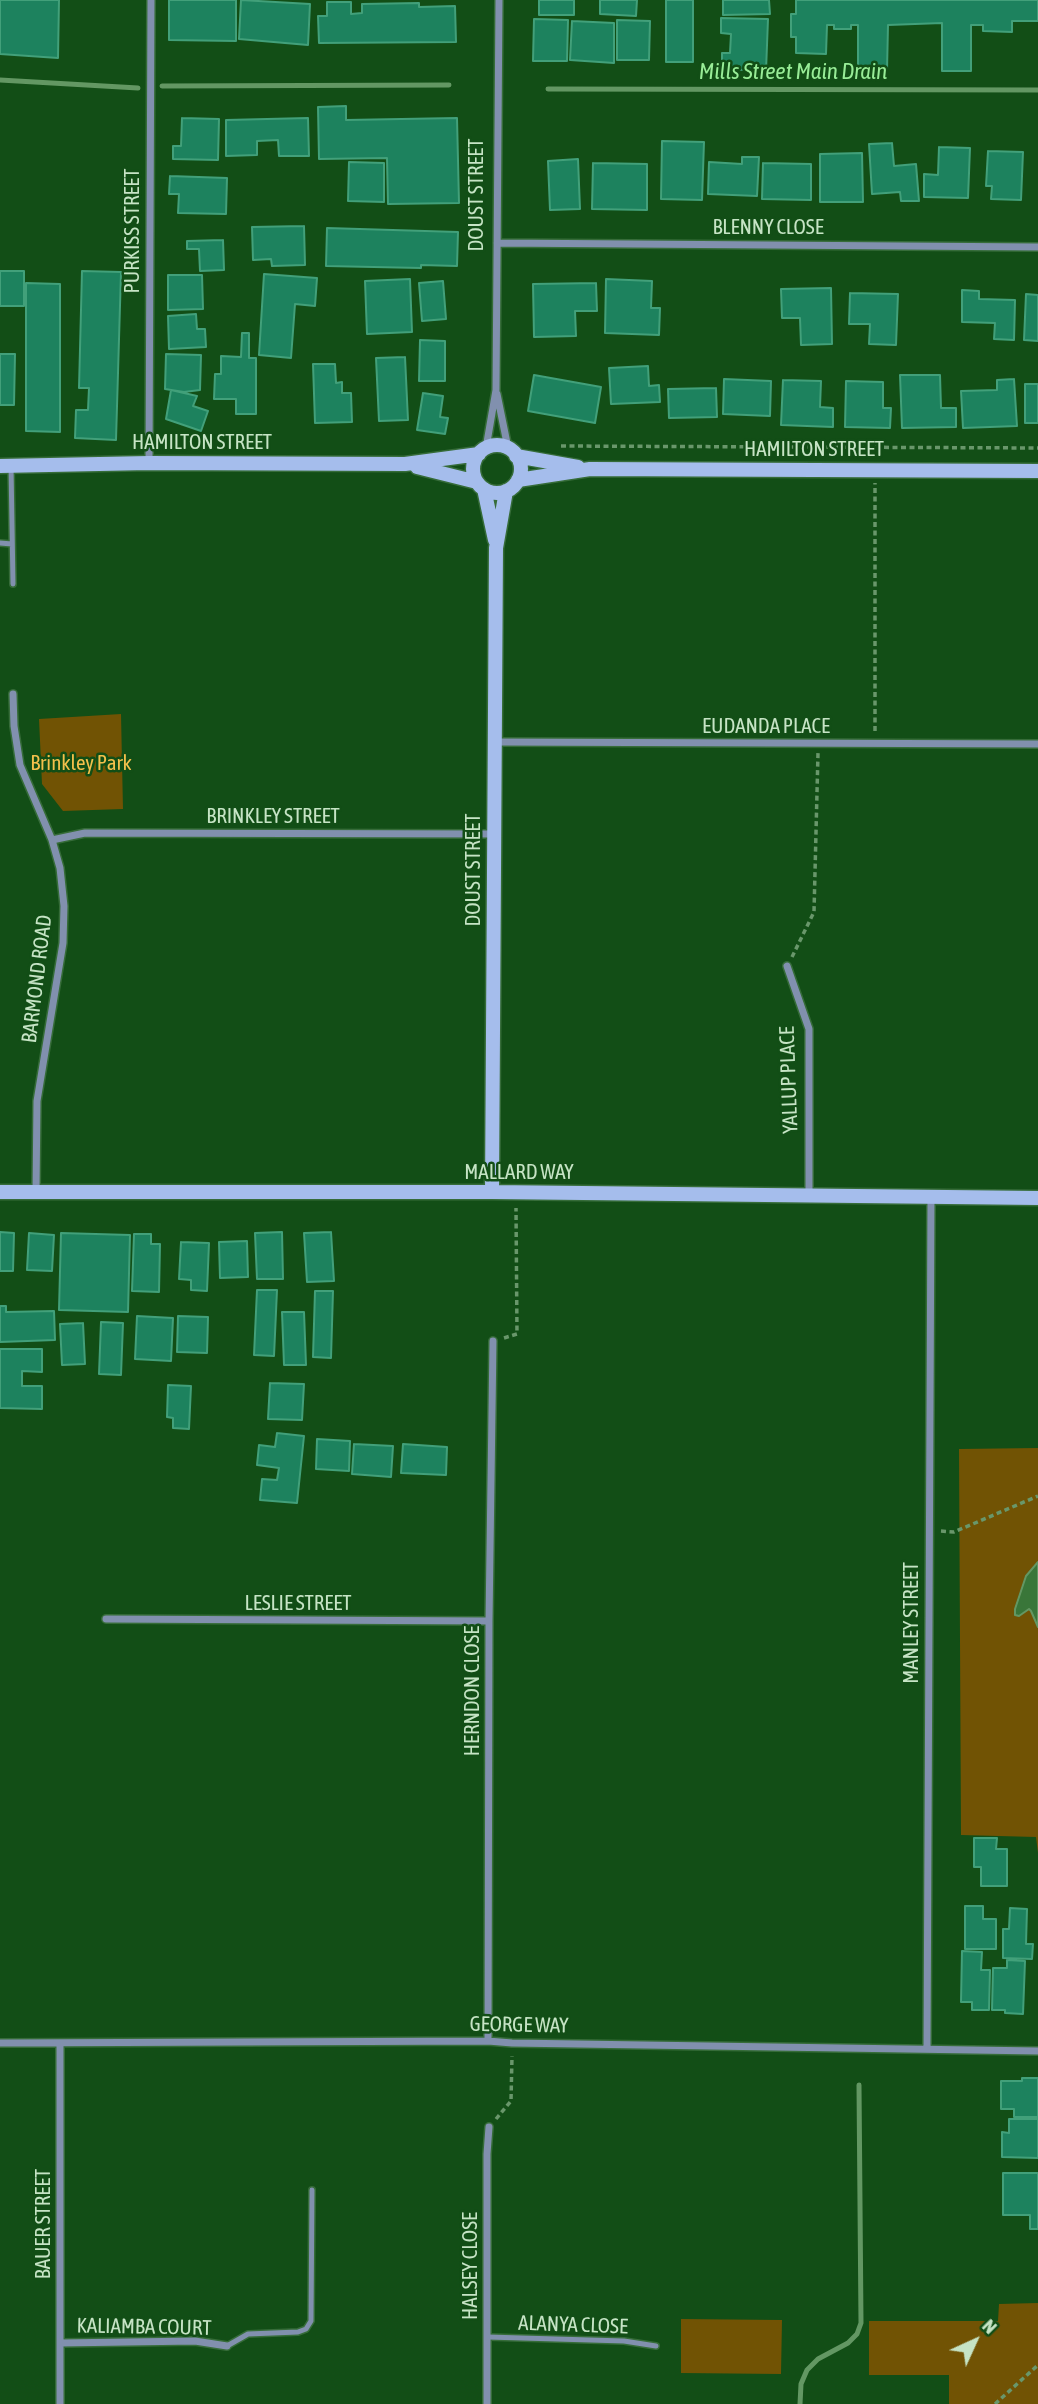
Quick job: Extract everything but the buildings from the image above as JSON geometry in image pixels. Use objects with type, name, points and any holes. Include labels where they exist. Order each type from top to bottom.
[{"type":"street","name":"PURKISS STREET","points":[[149,463],[151,0]]},
{"type":"street","name":"DOUST STREET","points":[[482,451],[496,390],[499,0]]},
{"type":"street","name":"BLENNY CLOSE","points":[[497,243],[1038,247]]},
{"type":"street","name":"DOUST STREET","points":[[496,390],[512,452]]},
{"type":"street","points":[[501,446],[512,452],[520,468],[518,480],[506,491],[491,492],[480,485],[473,469],[482,451],[501,446]]},
{"type":"street","name":"HAMILTON STREET","points":[[5,466],[149,463],[405,464],[482,451]]},
{"type":"street","name":"HAMILTON STREET","points":[[512,452],[590,469]]},
{"type":"street","name":"HAMILTON STREET","points":[[405,464],[480,485]]},
{"type":"street","name":"HAMILTON STREET","points":[[518,480],[590,469],[1038,471]]},
{"type":"street","name":"DOUST STREET","points":[[480,485],[496,548]]},
{"type":"street","name":"DOUST STREET","points":[[492,1192],[496,548],[506,491]]},
{"type":"street","name":"BARMOND ROAD","points":[[13,694],[20,765],[52,840],[60,868],[64,906],[63,943],[37,1101],[36,1192]]},
{"type":"street","name":"EUDANDA PLACE","points":[[495,742],[1038,744]]},
{"type":"street","name":"BRINKLEY STREET","points":[[52,840],[85,832],[495,834]]},
{"type":"street","name":"YALLUP PLACE","points":[[787,966],[809,1029],[809,1196]]},
{"type":"street","name":"MALLARD WAY","points":[[0,1192],[516,1192],[1038,1198]]},
{"type":"street","name":"MANLEY STREET","points":[[927,2049],[931,1198]]},
{"type":"street","name":"HERNDON CLOSE","points":[[488,2041],[493,1341]]},
{"type":"street","name":"LESLIE STREET","points":[[106,1619],[489,1621]]},
{"type":"street","name":"GEORGE WAY","points":[[0,2043],[488,2041],[1038,2051]]},
{"type":"street","name":"BAUER STREET","points":[[60,2044],[60,2404]]},
{"type":"street","name":"HALSEY CLOSE","points":[[487,2404],[489,2127]]},
{"type":"street","name":"KALIAMBA COURT","points":[[60,2343],[195,2340],[227,2346]]},
{"type":"lane","points":[[5,466],[13,584]]},
{"type":"lane","points":[[0,543],[12,544]]},
{"type":"lane","points":[[227,2346],[248,2334],[298,2332],[306,2329],[311,2321],[312,2190]]},
{"type":"lane","name":"ALANYA CLOSE","points":[[488,2337],[624,2341],[656,2346]]},
{"type":"path","points":[[549,446],[1038,448]]},
{"type":"path","points":[[875,471],[875,744]]},
{"type":"path","points":[[787,966],[814,912],[818,744]]},
{"type":"path","points":[[493,1341],[517,1334],[516,1192]]},
{"type":"path","points":[[929,1531],[954,1532],[1038,1496]]},
{"type":"path","points":[[489,2127],[511,2101],[512,2043]]},
{"type":"path","points":[[995,2404],[1038,2365]]},
{"type":"green space","name":"Brinkley Park","points":[[121,714],[123,809],[63,811],[42,784],[39,719]]},
{"type":"green space","points":[[1038,1448],[1038,1853],[1036,1837],[961,1835],[959,1449]]},
{"type":"green space","points":[[1038,2303],[1038,2404],[949,2404],[949,2375],[869,2375],[869,2321],[998,2321],[999,2304]]},
{"type":"green space","points":[[681,2319],[782,2320],[781,2374],[681,2373]]},
{"type":"shaded area","points":[[1038,1562],[1038,1627],[1029,1609],[1019,1616],[1015,1615],[1015,1609],[1026,1576]]},
{"type":"waterway","points":[[0,80],[138,88]]},
{"type":"waterway","name":"Mills Street Main Drain","points":[[162,86],[449,85]]},
{"type":"waterway","name":"Mills Street Main Drain","points":[[548,89],[1038,90]]},
{"type":"waterway","points":[[800,2404],[801,2384],[807,2370],[818,2359],[848,2343],[857,2334],[861,2323],[859,2085]]}]
